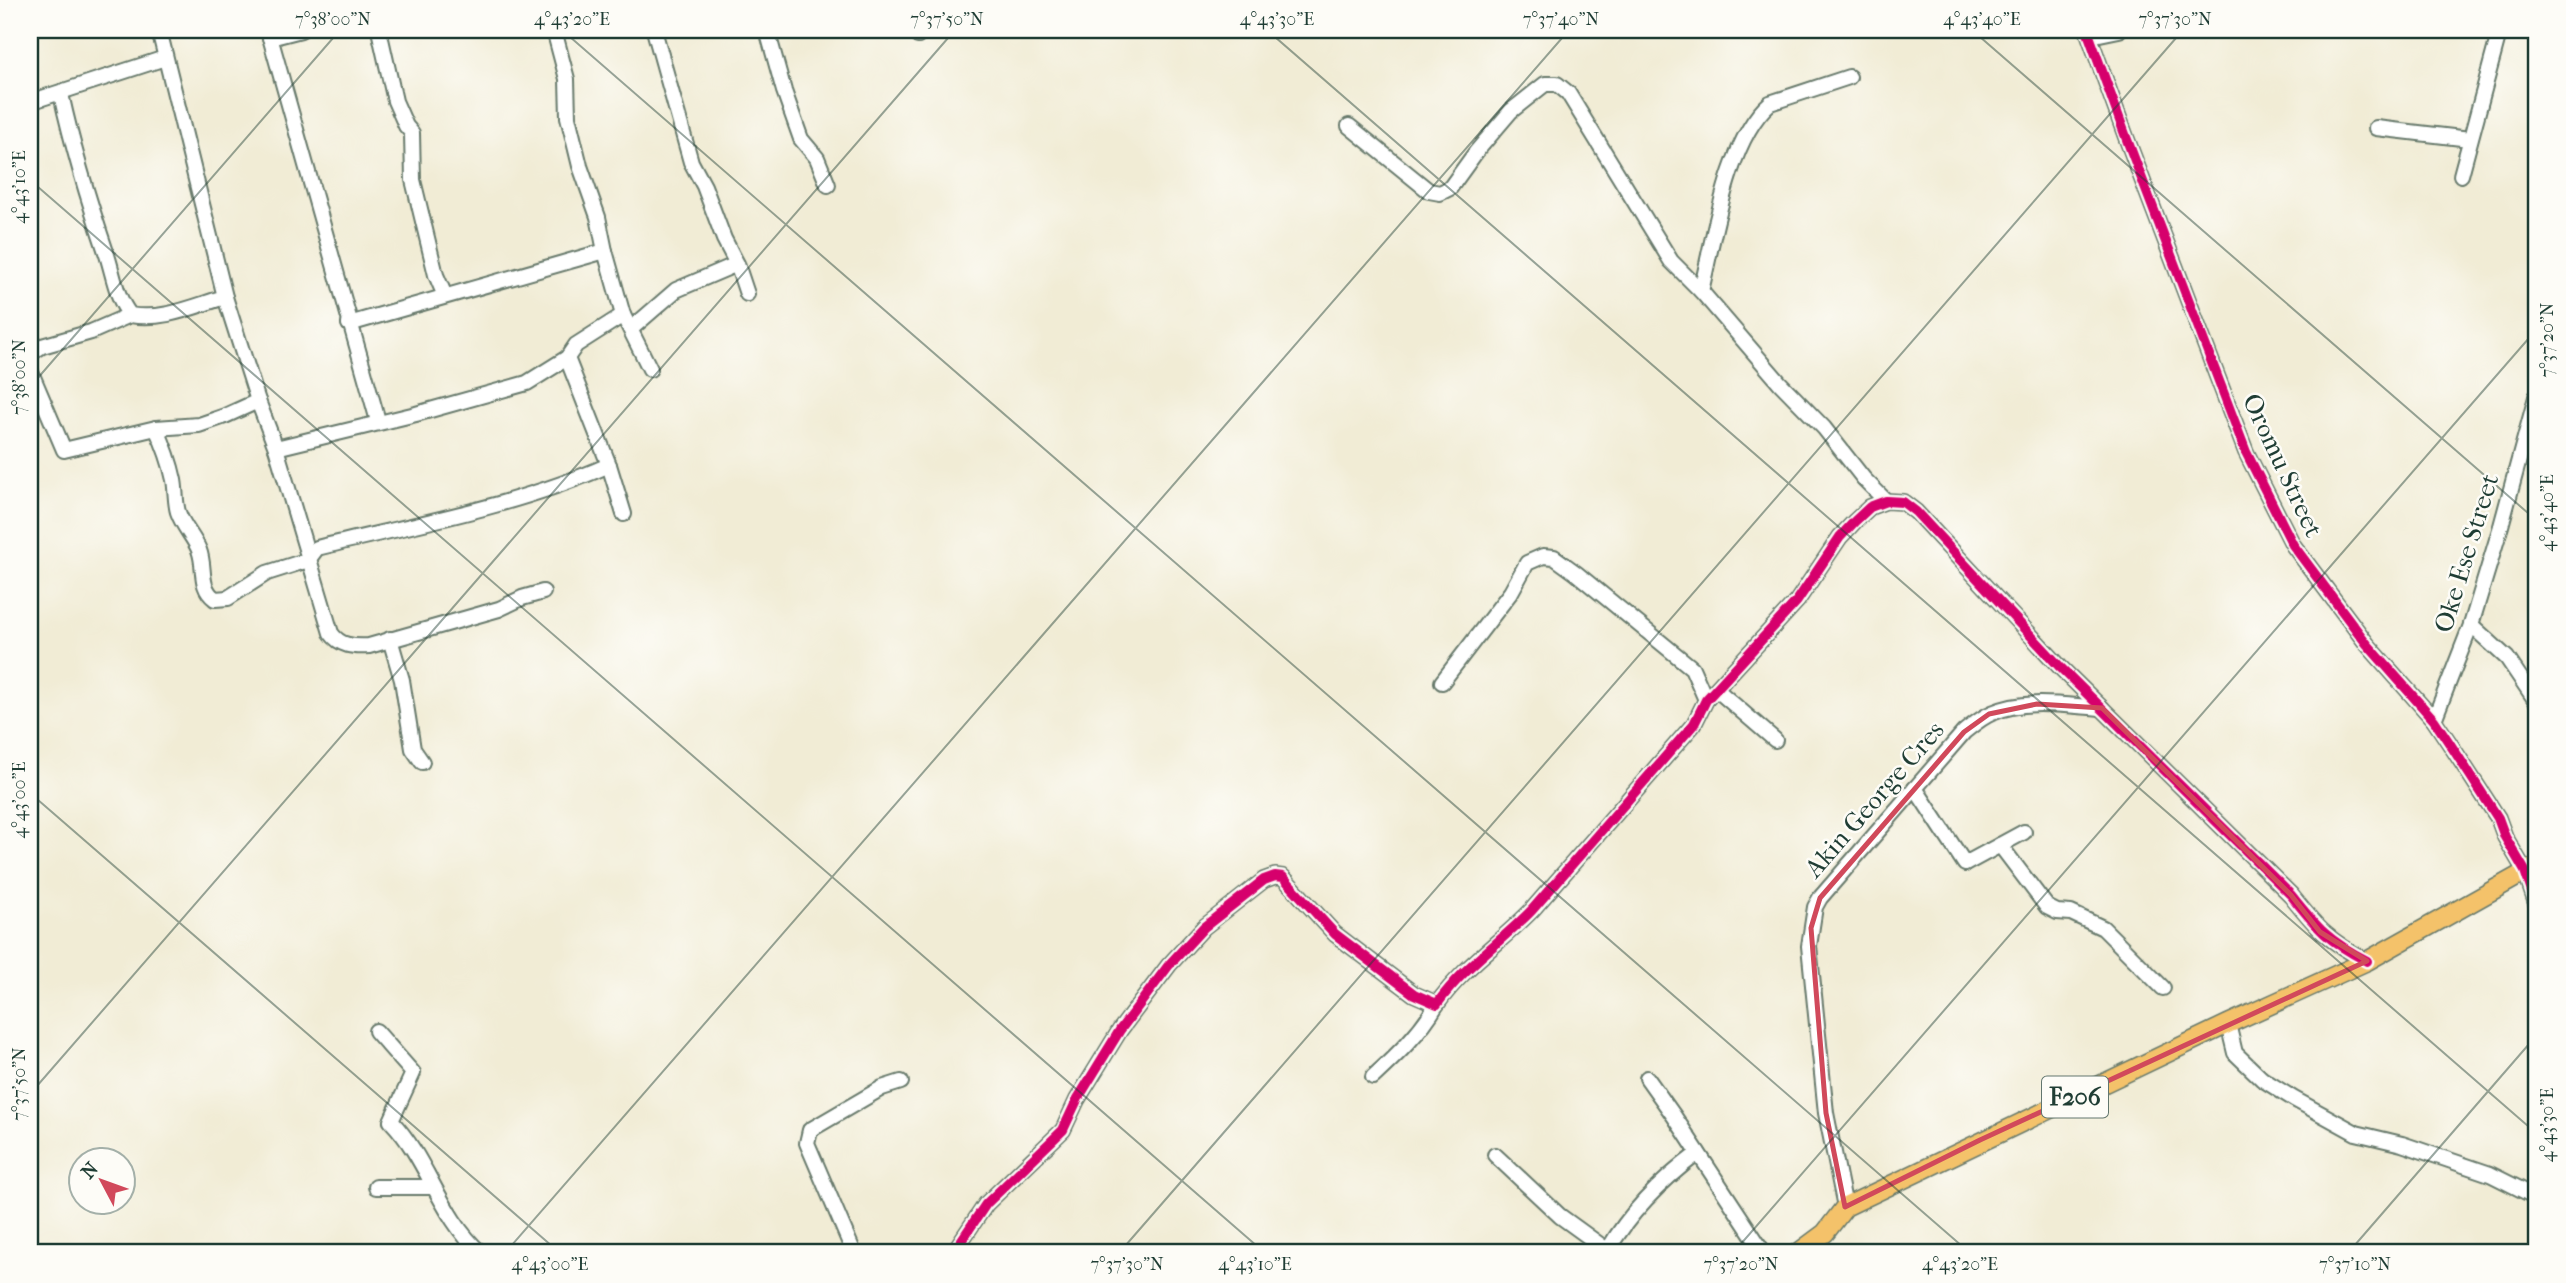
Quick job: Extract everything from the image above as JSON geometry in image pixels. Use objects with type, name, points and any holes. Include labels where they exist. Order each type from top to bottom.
[{"type":"main road","name":"F206","points":[[1798,1253],[1825,1233],[1845,1207],[2228,1024],[2367,961],[2530,868]]},
{"type":"street","points":[[159,30],[225,297],[276,448],[328,628],[336,640],[355,647],[369,646],[499,609],[522,597],[543,592]]},
{"type":"street","points":[[301,30],[269,34],[349,324],[379,421]]},
{"type":"street","points":[[554,30],[567,79],[568,117],[580,166],[598,217],[623,315],[650,369]]},
{"type":"street","points":[[654,30],[691,162],[704,186],[747,294]]},
{"type":"street","points":[[767,30],[801,139],[817,158],[828,185]]},
{"type":"street","points":[[2088,33],[2119,30]]},
{"type":"street","points":[[2461,175],[2500,30]]},
{"type":"street","points":[[380,31],[395,102],[412,133],[413,180],[436,275],[445,296]]},
{"type":"street","name":"Oromu Street","points":[[2088,33],[2246,452],[2277,515],[2293,545],[2327,593],[2367,644],[2434,720],[2530,868],[2536,903]]},
{"type":"street","points":[[30,102],[165,58]]},
{"type":"street","points":[[1701,291],[1732,167],[1749,128],[1770,103],[1849,77]]},
{"type":"street","points":[[1349,126],[1429,191],[1440,192],[1450,188],[1511,111],[1545,84],[1557,84],[1568,93],[1671,261],[1824,428],[1864,479],[1886,501]]},
{"type":"street","points":[[61,94],[77,166],[112,270],[116,291],[130,315]]},
{"type":"street","points":[[2376,128],[2470,139]]},
{"type":"street","points":[[349,324],[605,251]]},
{"type":"street","points":[[631,329],[676,290],[737,264]]},
{"type":"street","points":[[30,354],[42,346],[91,332],[130,315],[175,313],[225,297]]},
{"type":"street","points":[[276,448],[416,414],[527,383],[567,358],[576,345],[623,315]]},
{"type":"street","points":[[567,358],[609,466],[624,514]]},
{"type":"street","points":[[30,370],[64,450],[156,428],[199,425],[258,401]]},
{"type":"street","name":"Oke Ese Street","points":[[2434,720],[2471,625],[2536,397]]},
{"type":"street","points":[[156,428],[169,457],[178,510],[184,527],[199,548],[204,572],[202,580],[208,593],[215,599],[228,598],[267,573],[308,560],[317,548],[482,508],[572,482],[609,466]]},
{"type":"street","points":[[1373,1077],[1402,1051],[1468,966],[1511,932],[1532,910],[1694,724],[1706,700],[1797,601],[1848,529],[1870,507],[1886,501],[1903,502],[1916,512],[2041,647],[2282,886],[2320,932],[2341,948],[2367,961]]},
{"type":"street","points":[[1442,682],[1511,592],[1527,563],[1543,555],[1554,557],[1576,573],[1692,668],[1706,700]]},
{"type":"street","points":[[2471,625],[2507,658],[2536,701]]},
{"type":"street","points":[[390,639],[402,680],[413,749],[422,762]]},
{"type":"street","points":[[1717,690],[1775,740]]},
{"type":"street","name":"Akin George Cres","points":[[1845,1207],[1826,1113],[1809,946],[1815,907],[1964,732],[1989,713],[2013,705],[2102,708]]},
{"type":"street","points":[[1915,788],[1965,864],[2024,832]]},
{"type":"street","points":[[2000,845],[2047,907],[2057,912],[2071,913],[2103,928],[2163,988]]},
{"type":"street","points":[[953,1253],[986,1204],[1063,1130],[1077,1100],[1120,1030],[1169,965],[1204,928],[1264,880],[1275,876],[1283,877],[1335,934],[1414,994],[1437,1004]]},
{"type":"street","points":[[2228,1024],[2235,1053],[2262,1080],[2294,1099],[2356,1133],[2402,1144],[2490,1174],[2536,1197]]},
{"type":"street","points":[[376,1031],[413,1073],[391,1121],[407,1138],[433,1187],[472,1245],[481,1253]]},
{"type":"street","points":[[1647,1078],[1765,1253]]},
{"type":"street","points":[[854,1253],[823,1185],[807,1143],[808,1135],[810,1130],[882,1088],[901,1082]]},
{"type":"street","points":[[1495,1155],[1560,1216],[1609,1251],[1620,1229],[1646,1197],[1698,1153]]},
{"type":"street","points":[[376,1186],[433,1187]]},
{"type":"highlighted area","points":[[2037,704],[2102,708],[2291,895],[2320,932],[2367,961],[1980,1140],[1845,1207],[1826,1113],[1811,928],[1820,898],[1964,732],[1989,714]]},
{"type":"cycle path","points":[[2087,30],[2246,452],[2293,545],[2367,644],[2434,720],[2498,818],[2505,837],[2525,871],[2536,903]]},
{"type":"cycle path","points":[[953,1253],[986,1204],[1063,1130],[1077,1100],[1120,1030],[1169,965],[1204,927],[1264,880],[1275,876],[1283,877],[1335,934],[1414,994],[1437,1004],[1470,966],[1532,910],[1694,724],[1706,700],[1797,601],[1840,537],[1870,507],[1886,501],[1903,502],[1916,512],[2060,667],[2291,895],[2317,926],[2342,947],[2367,961]]}]
